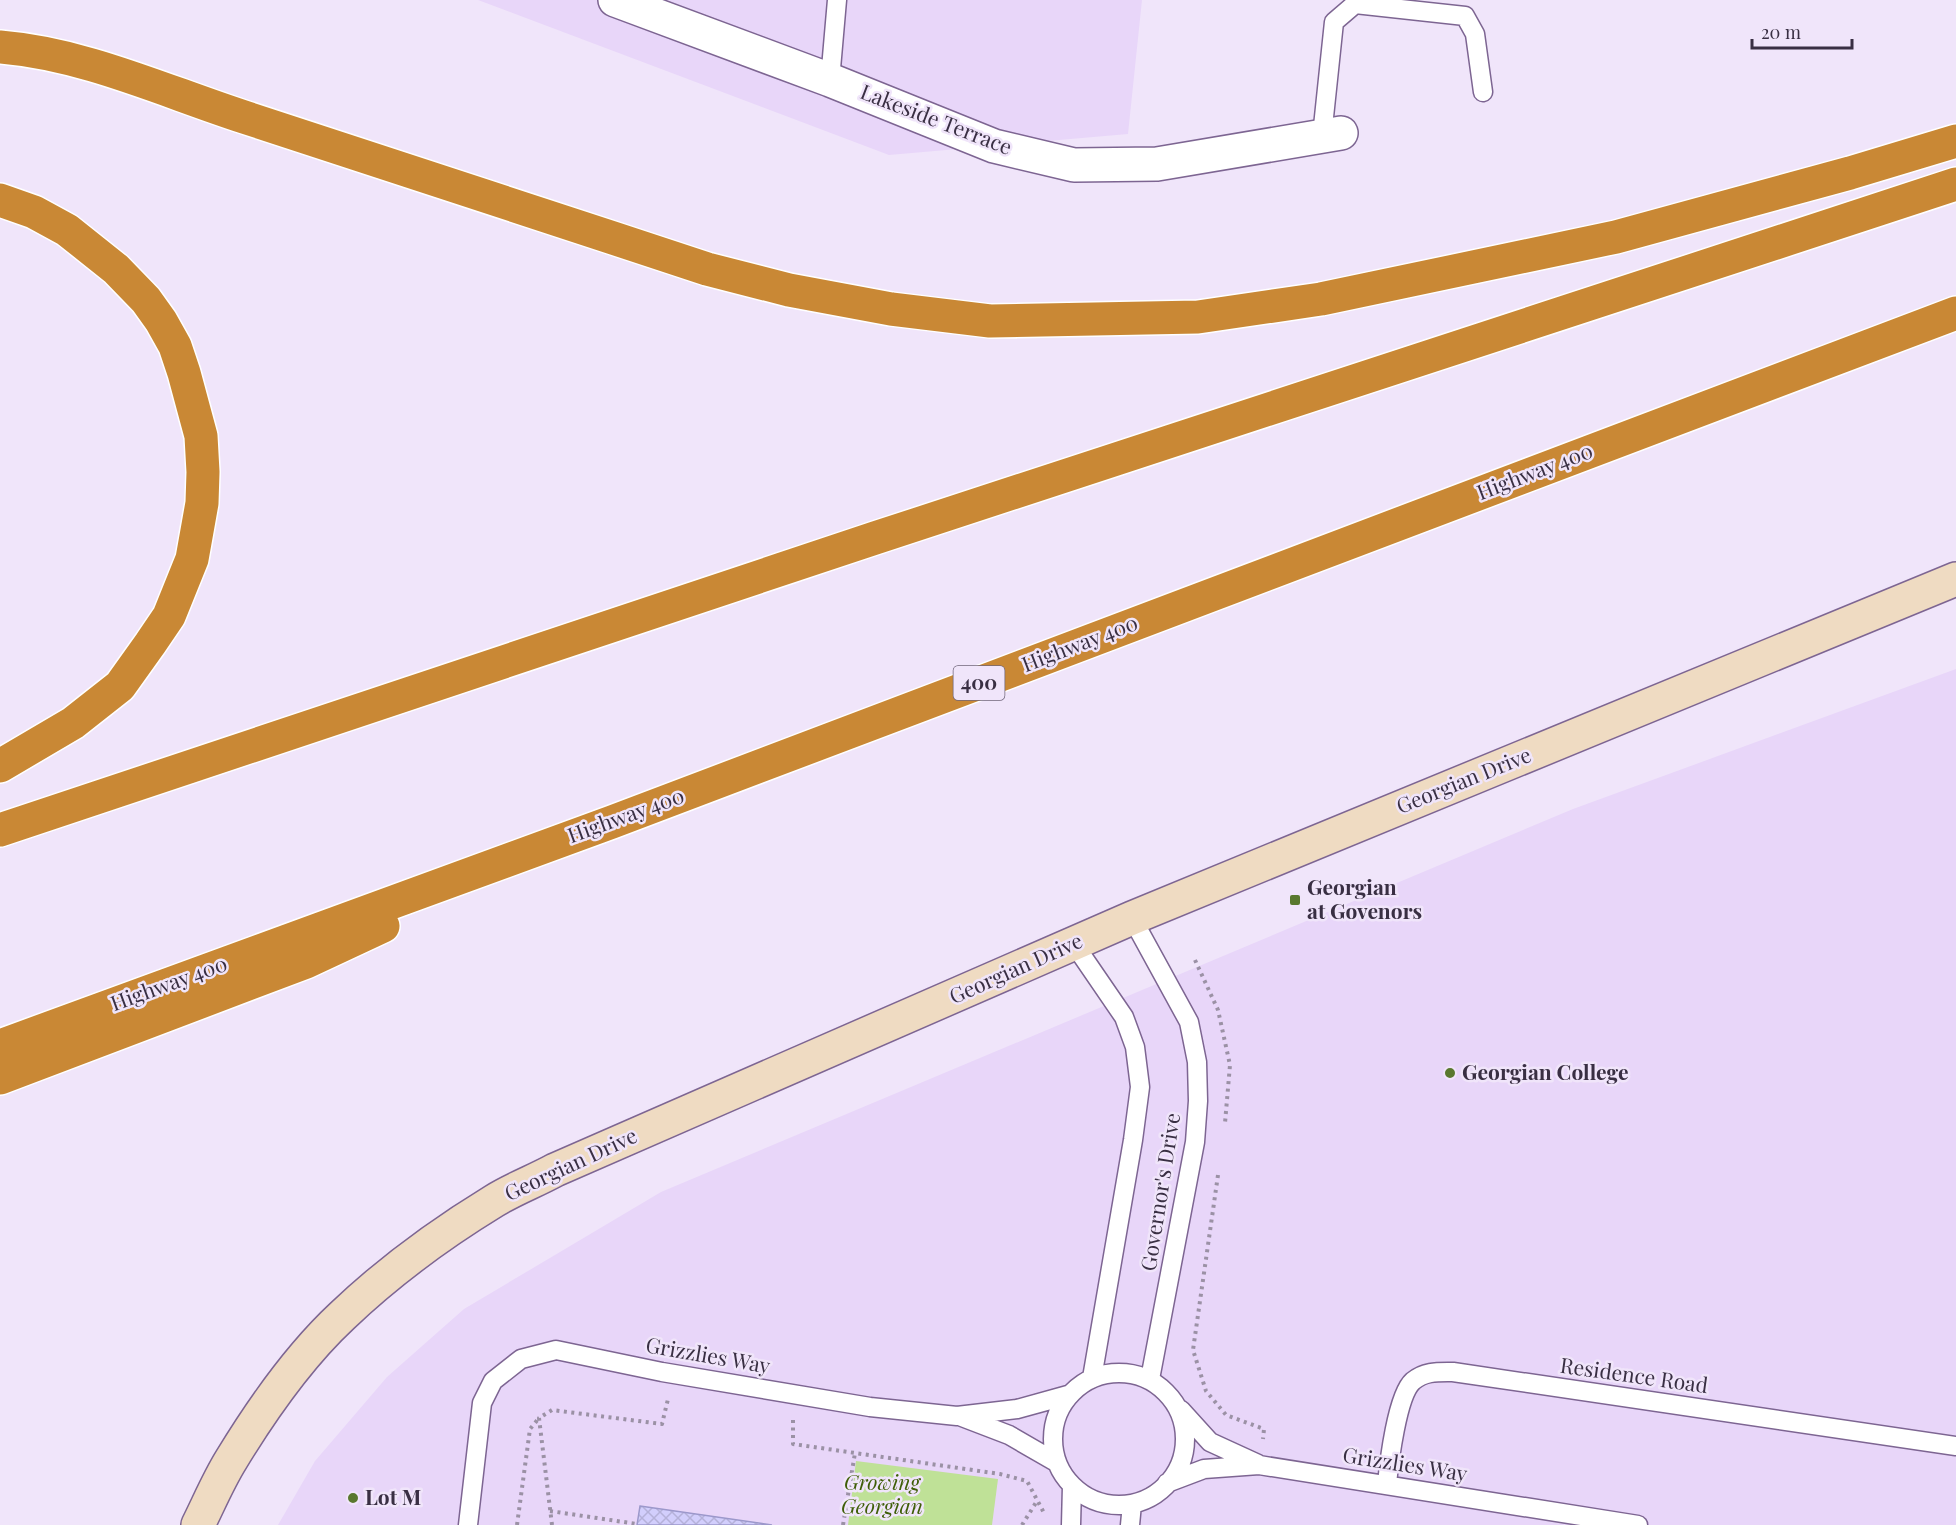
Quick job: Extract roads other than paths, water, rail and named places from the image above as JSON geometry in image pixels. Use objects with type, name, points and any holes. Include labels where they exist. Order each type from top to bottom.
[{"type":"highway","points":[[0,47],[75,61],[136,79],[217,108],[707,269],[789,290],[891,309],[990,321],[1198,317],[1321,299],[1616,237],[1850,173],[1956,141]]},
{"type":"highway","points":[[0,830],[875,538],[1956,184]]},
{"type":"highway","points":[[0,200],[34,212],[67,230],[116,269],[146,300],[175,346],[201,436],[203,472],[202,503],[192,559],[169,616],[156,635],[120,686],[73,723],[0,766]]},
{"type":"highway","name":"Highway 400","points":[[0,1046],[612,822],[1956,313]]},
{"type":"highway","points":[[0,1078],[306,962],[612,822]]},
{"type":"main road","name":"Georgian Drive","points":[[198,1525],[229,1462],[262,1412],[299,1363],[340,1317],[381,1282],[450,1230],[495,1200],[555,1170],[1132,918],[1956,579]]},
{"type":"street","name":"Lakeside Terrace","points":[[615,0],[830,80],[994,146],[1074,165],[1157,164],[1332,134]]},
{"type":"lane","points":[[830,80],[837,0]]},
{"type":"lane","points":[[1332,134],[1334,22],[1357,2],[1463,8],[1476,34],[1483,92]]},
{"type":"lane","name":"Governor's Drive","points":[[1132,918],[1189,1022],[1197,1062],[1198,1101],[1195,1142],[1150,1378]]},
{"type":"lane","name":"Governor's Drive","points":[[1074,944],[1124,1017],[1135,1047],[1140,1087],[1092,1378]]},
{"type":"lane","name":"Grizzlies Way","points":[[468,1525],[482,1403],[494,1381],[521,1359],[555,1350],[662,1372],[870,1407],[957,1416],[1017,1409],[1068,1395]]},
{"type":"lane","name":"Residence Road","points":[[1387,1484],[1401,1403],[1411,1383],[1427,1373],[1452,1372],[1956,1446]]},
{"type":"lane","points":[[1054,1461],[1053,1425],[1068,1395],[1092,1378],[1117,1374],[1150,1378],[1170,1392],[1181,1410],[1210,1442],[1259,1465]]},
{"type":"lane","points":[[957,1416],[1009,1435],[1054,1461],[1072,1486],[1088,1499],[1103,1504],[1132,1504],[1151,1495],[1167,1483],[1180,1467],[1186,1448],[1181,1410]]},
{"type":"lane","name":"Grizzlies Way","points":[[1167,1483],[1204,1468],[1259,1465],[1638,1525]]},
{"type":"lane","points":[[1071,1525],[1072,1486]]},
{"type":"lane","points":[[1130,1525],[1132,1504]]},
{"type":"place","name":"Georgian at Govenors","points":[[1295,900]]},
{"type":"place","name":"Georgian College","points":[[1450,1073]]},
{"type":"place","name":"Lot M","points":[[353,1498]]},
{"type":"park label","name":"Growing Georgian","points":[[882,1495]]}]
